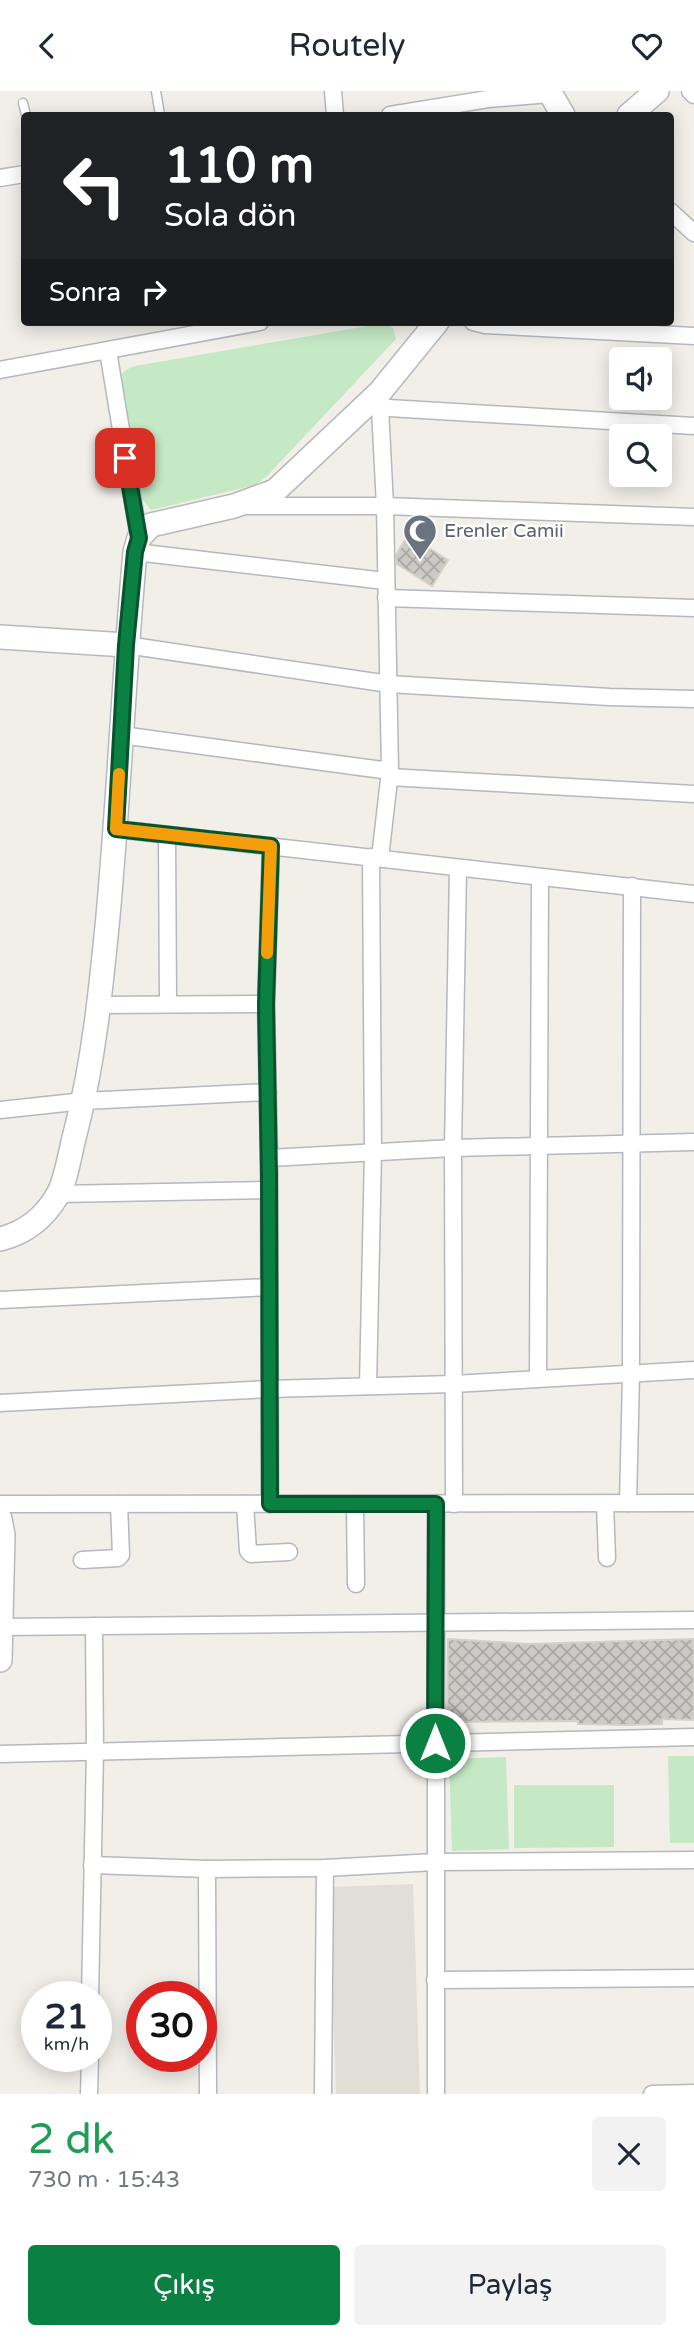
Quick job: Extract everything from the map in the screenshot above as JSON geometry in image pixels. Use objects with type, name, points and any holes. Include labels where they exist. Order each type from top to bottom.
[{"type":"street","points":[[332,91],[335,112]]},
{"type":"street","points":[[632,112],[657,91]]},
{"type":"street","points":[[690,91],[694,95]]},
{"type":"street","points":[[405,112],[487,95],[549,92],[561,112]]},
{"type":"street","points":[[0,178],[21,174]]},
{"type":"street","points":[[674,215],[694,233]]},
{"type":"street","points":[[0,370],[108,351],[169,330],[214,326]]},
{"type":"street","points":[[137,545],[151,525],[234,506],[275,491],[373,407],[380,392],[434,326]]},
{"type":"street","points":[[539,326],[648,328],[694,336]]},
{"type":"street","points":[[0,1240],[24,1231],[37,1221],[59,1194],[83,1101],[100,1005],[116,829],[126,645],[137,545],[108,351]]},
{"type":"street","points":[[373,407],[694,426]]},
{"type":"street","points":[[368,1386],[375,857],[389,774],[385,506],[373,407]]},
{"type":"street","points":[[234,506],[385,506],[694,517]]},
{"type":"street","points":[[137,545],[385,580]]},
{"type":"street","points":[[386,598],[694,608]]},
{"type":"street","points":[[0,637],[126,645],[388,684],[609,697],[694,699]]},
{"type":"street","points":[[121,735],[389,774],[694,794]]},
{"type":"street","points":[[116,829],[694,894]]},
{"type":"street","points":[[167,835],[168,1003]]},
{"type":"street","points":[[270,1504],[266,1004],[271,846]]},
{"type":"street","points":[[454,1504],[453,1148],[458,869]]},
{"type":"street","points":[[538,1378],[540,877]]},
{"type":"street","points":[[628,1503],[631,1375],[632,886]]},
{"type":"street","points":[[100,1005],[266,1004]]},
{"type":"street","points":[[0,1110],[83,1101],[268,1092]]},
{"type":"street","points":[[269,1158],[453,1148],[694,1142]]},
{"type":"street","points":[[59,1194],[269,1190]]},
{"type":"street","points":[[0,1300],[269,1287]]},
{"type":"street","points":[[0,1403],[269,1388],[454,1384],[694,1370]]},
{"type":"street","points":[[0,1504],[694,1503]]},
{"type":"street","points":[[82,1560],[118,1558],[121,1555],[119,1504]]},
{"type":"street","points":[[245,1504],[248,1551],[251,1554],[289,1552]]},
{"type":"street","points":[[355,1504],[356,1584]]},
{"type":"street","points":[[436,1504],[436,2094]]},
{"type":"street","points":[[605,1504],[607,1557]]},
{"type":"street","points":[[0,1660],[1,1528]]},
{"type":"street","points":[[1,1627],[694,1620]]},
{"type":"street","points":[[90,1981],[95,1751],[94,1626]]},
{"type":"street","points":[[0,1754],[694,1737]]},
{"type":"street","points":[[92,1865],[207,1869],[324,1868],[435,1861],[694,1860]]},
{"type":"street","points":[[323,2094],[324,1868]]},
{"type":"street","points":[[207,1869],[208,2094]]},
{"type":"street","points":[[435,1980],[694,1978]]},
{"type":"street","points":[[89,2094],[90,2072]]},
{"type":"street","points":[[652,2094],[694,2093]]},
{"type":"lane","points":[[156,91],[160,112]]},
{"type":"lane","points":[[23,103],[25,112]]},
{"type":"shaded area","points":[[413,1884],[420,2094],[336,2094],[329,1887]]},
{"type":"green space","points":[[368,326],[390,326],[396,339],[266,477],[255,485],[151,510],[140,497],[119,383],[122,374],[135,366]]},
{"type":"green space","points":[[668,1756],[694,1756],[694,1843],[670,1843]]},
{"type":"green space","points":[[506,1757],[509,1849],[452,1851],[449,1759]]},
{"type":"green space","points":[[514,1785],[614,1785],[614,1847],[514,1848]]},
{"type":"building","name":"Erenler Camii","points":[[408,535],[448,560],[432,586],[397,564],[396,555]]},
{"type":"building","points":[[448,1639],[528,1644],[694,1639],[694,1720],[662,1719],[662,1724],[627,1725],[578,1724],[578,1721],[447,1722]]},
{"type":"slow traffic","points":[[119,774],[116,829],[271,846],[267,953]]},
{"type":"place","name":"Erenler Camii","points":[[420,561]]},
{"type":"route","points":[[125,458],[139,538],[135,552],[126,645],[116,829],[271,846],[266,1004],[270,1504],[436,1504],[435,1743]]}]
